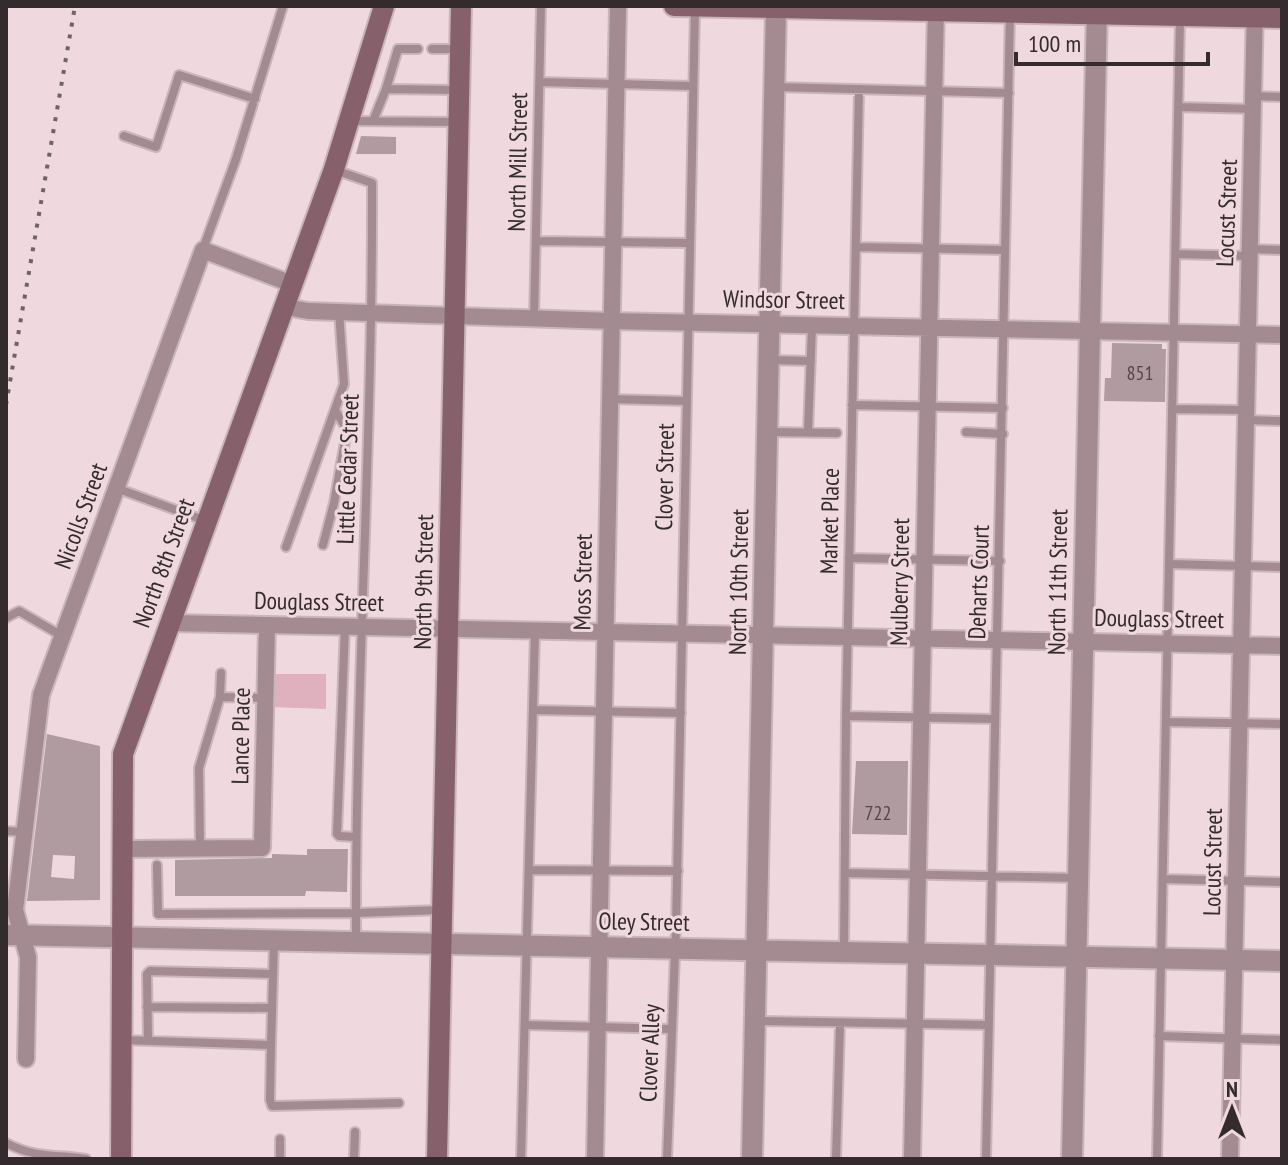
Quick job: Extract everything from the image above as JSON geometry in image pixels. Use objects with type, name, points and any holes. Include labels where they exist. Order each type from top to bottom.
[{"type":"main road","name":"North 8th Street","points":[[121,1159],[123,754],[286,307],[334,169],[384,6]]},
{"type":"main road","name":"North 9th Street","points":[[437,1159],[461,6]]},
{"type":"main road","points":[[674,6],[1255,12],[1282,18]]},
{"type":"street","name":"Moss Street","points":[[595,1159],[618,6]]},
{"type":"street","name":"North 10th Street","points":[[752,1159],[776,7]]},
{"type":"street","name":"Mulberry Street","points":[[912,1159],[936,9]]},
{"type":"street","name":"North 11th Street","points":[[1072,1159],[1096,10]]},
{"type":"street","name":"Locust Street","points":[[1230,1159],[1255,12]]},
{"type":"street","points":[[203,250],[292,284]]},
{"type":"street","name":"Nicolls Street","points":[[26,1059],[28,957],[14,935],[15,910],[41,695],[203,250]]},
{"type":"street","name":"Windsor Street","points":[[286,307],[308,311],[454,317],[1282,335]]},
{"type":"street","name":"Douglass Street","points":[[171,623],[1282,646]]},
{"type":"street","name":"Lance Place","points":[[200,848],[262,848],[267,625]]},
{"type":"street","points":[[122,849],[200,848]]},
{"type":"street","name":"Oley Street","points":[[14,935],[1282,961]]},
{"type":"lane","name":"Nicolls Street","points":[[203,250],[283,6]]},
{"type":"lane","name":"North Mill Street","points":[[534,319],[541,6]]},
{"type":"lane","name":"Clover Street","points":[[675,949],[695,6]]},
{"type":"lane","name":"Deharts Court","points":[[986,1159],[1010,10]]},
{"type":"lane","points":[[1157,1159],[1180,11]]},
{"type":"lane","points":[[373,121],[398,49],[418,49]]},
{"type":"lane","points":[[432,49],[460,49]]},
{"type":"lane","points":[[124,136],[156,147],[179,75],[255,99]]},
{"type":"lane","points":[[540,82],[693,86]]},
{"type":"lane","points":[[775,87],[1009,93]]},
{"type":"lane","points":[[386,89],[459,90]]},
{"type":"lane","name":"Market Place","points":[[844,953],[859,89]]},
{"type":"lane","points":[[1180,107],[1254,103],[1282,97]]},
{"type":"lane","points":[[349,121],[458,123]]},
{"type":"lane","name":"Little Cedar Street","points":[[334,169],[372,183],[372,313],[355,837],[356,942]]},
{"type":"lane","points":[[536,241],[690,243]]},
{"type":"lane","points":[[856,247],[1005,250]]},
{"type":"lane","points":[[1176,254],[1282,250]]},
{"type":"lane","name":"Little Cedar Street","points":[[286,547],[344,384],[339,311]]},
{"type":"lane","points":[[808,432],[812,325]]},
{"type":"lane","points":[[769,360],[811,361]]},
{"type":"lane","points":[[610,399],[686,401]]},
{"type":"lane","points":[[852,405],[1003,408]]},
{"type":"lane","points":[[1172,409],[1282,421]]},
{"type":"lane","points":[[323,545],[346,436],[346,428],[335,410]]},
{"type":"lane","points":[[768,432],[837,433]]},
{"type":"lane","points":[[966,432],[1003,434]]},
{"type":"lane","points":[[116,488],[207,521]]},
{"type":"lane","points":[[849,558],[1000,561]]},
{"type":"lane","points":[[1169,564],[1282,567]]},
{"type":"lane","points":[[6,618],[19,611],[63,636]]},
{"type":"lane","points":[[345,627],[337,834],[355,837]]},
{"type":"lane","points":[[521,1159],[535,631]]},
{"type":"lane","points":[[200,848],[199,768],[220,697],[221,673]]},
{"type":"lane","points":[[220,697],[265,698]]},
{"type":"lane","points":[[533,710],[681,713]]},
{"type":"lane","points":[[846,716],[995,719]]},
{"type":"lane","points":[[1166,722],[1282,724]]},
{"type":"lane","points":[[6,831],[24,832]]},
{"type":"lane","points":[[157,865],[158,914],[443,910]]},
{"type":"lane","points":[[529,870],[678,871]]},
{"type":"lane","points":[[845,873],[1079,878]]},
{"type":"lane","points":[[1163,879],[1282,882]]},
{"type":"lane","points":[[261,914],[273,974],[272,1106],[399,1103]]},
{"type":"lane","name":"Clover Alley","points":[[667,1159],[675,949]]},
{"type":"lane","points":[[148,1041],[147,974],[150,971],[273,974]]},
{"type":"lane","points":[[147,1007],[271,1008]]},
{"type":"lane","points":[[756,1021],[988,1025]]},
{"type":"lane","points":[[836,1159],[840,1023]]},
{"type":"lane","points":[[526,1025],[671,1029]]},
{"type":"lane","points":[[1159,1036],[1282,1040]]},
{"type":"lane","points":[[122,1040],[271,1045]]},
{"type":"lane","points":[[354,1159],[355,1132]]},
{"type":"lane","points":[[280,1139],[280,1159]]},
{"type":"lane","points":[[6,1143],[21,1151],[48,1158],[86,1159]]},
{"type":"shaded area","points":[[270,674],[326,674],[326,709],[270,707]]},
{"type":"building","points":[[361,136],[396,137],[396,154],[356,154]]},
{"type":"building","points":[[1112,343],[1162,344],[1162,349],[1166,349],[1165,402],[1104,401],[1105,378],[1111,378]]},
{"type":"building","points":[[47,734],[100,746],[100,900],[27,901]],"holes":[[[53,855],[75,856],[74,879],[51,877]]]},
{"type":"building","points":[[856,761],[908,761],[907,835],[852,834]]},
{"type":"building","points":[[307,849],[348,849],[347,892],[306,891],[305,896],[175,896],[175,860],[272,858],[272,854],[307,855]]},
{"type":"railway","points":[[6,405],[75,6]]}]
